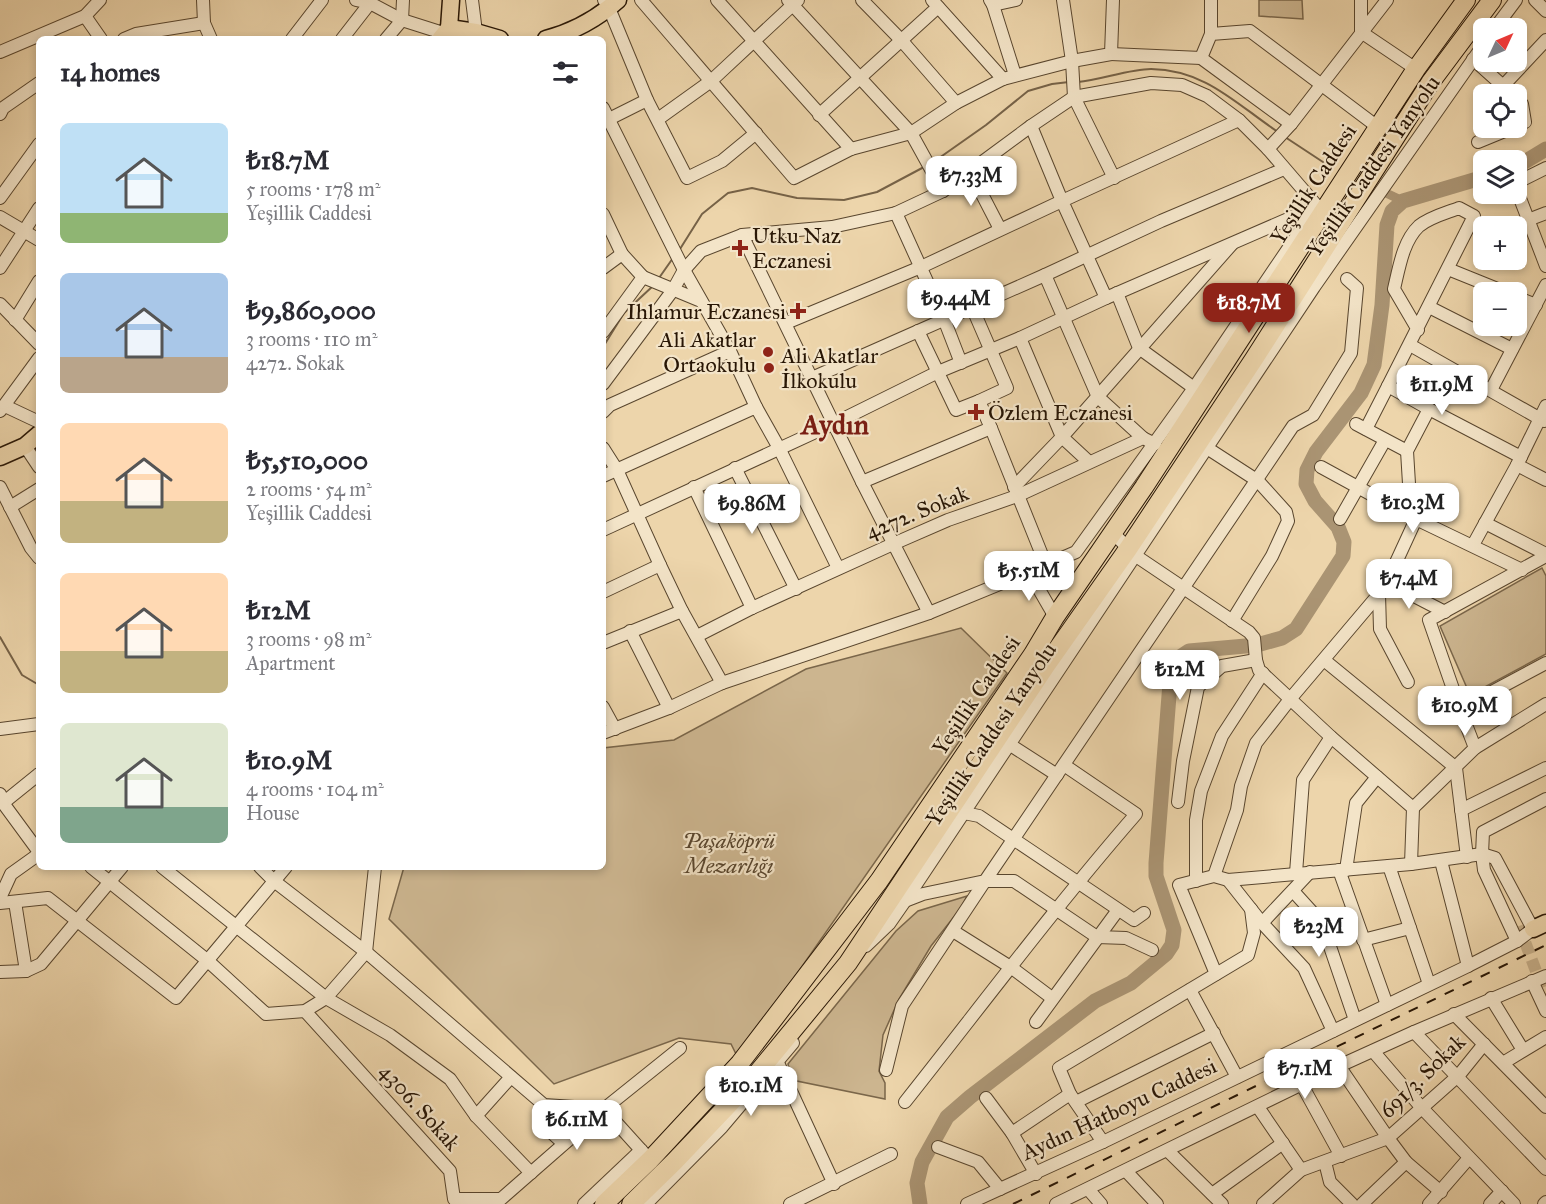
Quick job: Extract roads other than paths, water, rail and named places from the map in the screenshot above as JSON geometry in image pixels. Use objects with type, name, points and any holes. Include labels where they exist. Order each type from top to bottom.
[{"type":"highway","name":"Yeşillik Caddesi","points":[[604,1204],[646,1155],[740,1063],[879,881],[1113,533],[1321,208],[1379,128],[1416,69],[1466,0]]},
{"type":"highway","name":"Yeşillik Caddesi","points":[[631,1204],[750,1082],[848,963],[1040,674],[1114,579],[1430,83],[1492,0]]},
{"type":"main road","points":[[451,0],[456,34],[474,36]]},
{"type":"main road","points":[[568,36],[610,3]]},
{"type":"main road","points":[[0,457],[26,446],[36,437]]},
{"type":"street","points":[[55,34],[85,16],[100,0]]},
{"type":"street","points":[[203,0],[204,23],[210,36]]},
{"type":"street","points":[[294,36],[322,0]]},
{"type":"street","points":[[356,0],[370,1],[402,20],[456,34],[472,0]]},
{"type":"street","points":[[389,36],[402,20],[403,0]]},
{"type":"street","points":[[641,0],[794,178],[851,148],[911,133],[956,103],[1009,77],[1111,54],[1201,58],[1291,124]]},
{"type":"street","points":[[717,0],[851,148]]},
{"type":"street","points":[[862,0],[902,41],[956,103]]},
{"type":"street","points":[[1009,77],[991,2],[1016,0]]},
{"type":"street","points":[[1063,0],[1072,61],[1074,97],[1114,178]]},
{"type":"street","points":[[1111,54],[1113,0]]},
{"type":"street","points":[[1201,58],[1211,34],[1211,0]]},
{"type":"street","points":[[1361,0],[1361,32]]},
{"type":"street","points":[[1268,149],[1291,124],[1387,0]]},
{"type":"street","points":[[1502,18],[1516,0]]},
{"type":"street","points":[[1535,0],[1546,11]]},
{"type":"street","points":[[344,36],[370,1]]},
{"type":"street","points":[[658,119],[711,81],[793,2],[911,133],[943,191]]},
{"type":"street","points":[[610,3],[647,100],[687,178],[722,161],[756,133]]},
{"type":"street","points":[[819,115],[902,41],[935,4],[1009,77]]},
{"type":"street","points":[[85,16],[99,36]]},
{"type":"street","points":[[131,36],[204,23]]},
{"type":"street","points":[[1211,34],[1250,31],[1379,128]]},
{"type":"street","points":[[1361,32],[1416,69]]},
{"type":"street","points":[[0,52],[36,40]]},
{"type":"street","points":[[1512,84],[1546,40]]},
{"type":"street","name":"Yeşillik Caddesi Yanyolu","points":[[1132,552],[1207,448],[1314,287],[1473,59]]},
{"type":"street","points":[[1487,72],[1500,84]]},
{"type":"street","points":[[606,380],[673,290],[684,270],[701,251],[742,235],[832,227],[896,213],[943,191],[1030,126],[1074,97],[1151,83],[1182,86],[1208,96],[1239,120],[1321,208]]},
{"type":"street","points":[[0,114],[3,108],[36,85]]},
{"type":"street","points":[[606,117],[647,100]]},
{"type":"street","points":[[606,119],[684,270],[730,351],[838,568]]},
{"type":"street","points":[[786,322],[921,267],[1239,120]]},
{"type":"street","points":[[1030,126],[1086,254],[1139,348],[1194,388]]},
{"type":"street","points":[[1478,142],[1488,138]]},
{"type":"street","points":[[0,198],[36,148]]},
{"type":"street","points":[[1527,178],[1546,168]]},
{"type":"street","points":[[812,378],[1046,275],[1086,254],[1284,169]]},
{"type":"street","points":[[970,171],[1000,229]]},
{"type":"street","points":[[1522,204],[1546,266]]},
{"type":"street","points":[[606,529],[835,423],[938,372],[1020,338],[1235,241],[1321,208]]},
{"type":"street","points":[[609,731],[669,708],[723,683],[929,613],[1076,552],[1321,208]]},
{"type":"street","points":[[1407,451],[1361,427],[1388,386],[1410,345],[1418,330],[1429,308],[1474,216],[1459,208],[1428,220],[1418,227],[1404,249],[1394,289],[1418,330]]},
{"type":"street","points":[[0,268],[36,213]]},
{"type":"street","points":[[896,213],[944,319],[961,363]]},
{"type":"street","points":[[1528,220],[1546,213]]},
{"type":"street","points":[[0,217],[36,238]]},
{"type":"street","points":[[606,225],[622,254],[643,278],[701,301]]},
{"type":"street","points":[[742,235],[862,482],[929,613]]},
{"type":"street","points":[[1015,492],[1235,241]]},
{"type":"street","points":[[606,266],[622,254]]},
{"type":"street","points":[[1448,269],[1480,282]]},
{"type":"street","points":[[1046,275],[1098,397],[1143,438],[1155,444]]},
{"type":"street","points":[[606,328],[643,278]]},
{"type":"street","points":[[886,1070],[902,1006],[1013,838],[1258,481],[1293,426],[1313,415],[1351,353],[1357,288],[1347,279]]},
{"type":"street","points":[[15,320],[36,285]]},
{"type":"street","points":[[1491,390],[1546,285]]},
{"type":"street","points":[[1527,301],[1536,305]]},
{"type":"street","points":[[0,304],[36,341]]},
{"type":"street","points":[[918,332],[956,410],[979,401],[1007,388],[972,307]]},
{"type":"street","points":[[1429,308],[1512,349]]},
{"type":"street","points":[[1020,338],[1062,437],[1089,462]]},
{"type":"street","points":[[1410,345],[1543,421]]},
{"type":"street","points":[[606,409],[610,405],[730,351]]},
{"type":"street","points":[[36,362],[2,409],[36,421]]},
{"type":"street","points":[[1388,386],[1519,461],[1546,480]]},
{"type":"street","points":[[979,401],[1046,565]]},
{"type":"street","points":[[1473,546],[1543,421],[1546,406]]},
{"type":"street","points":[[606,475],[756,407]]},
{"type":"street","points":[[1214,876],[1237,810],[1241,786],[1256,742],[1387,582],[1416,519],[1410,500],[1407,451],[1429,409]]},
{"type":"street","points":[[862,482],[991,428]]},
{"type":"street","name":"4272. Sokak","points":[[697,636],[838,568],[1143,438]]},
{"type":"street","points":[[1340,519],[1385,440]]},
{"type":"street","points":[[26,446],[36,462]]},
{"type":"street","points":[[1207,448],[1258,481],[1286,512],[1288,521],[1272,556],[1232,621]]},
{"type":"street","points":[[606,453],[617,470],[682,611],[723,683]]},
{"type":"street","points":[[1321,467],[1416,519],[1522,570]]},
{"type":"street","points":[[735,468],[796,589]]},
{"type":"street","points":[[0,487],[36,550]]},
{"type":"street","points":[[694,488],[752,608]]},
{"type":"street","points":[[10,507],[36,491]]},
{"type":"street","points":[[1485,524],[1546,555]]},
{"type":"street","points":[[1113,533],[1132,552],[1249,632],[1254,638],[1256,658],[1263,673],[1331,737],[1413,808]]},
{"type":"street","points":[[1076,552],[1114,579]]},
{"type":"street","points":[[1475,748],[1429,620],[1546,555]]},
{"type":"street","points":[[606,591],[660,566]]},
{"type":"street","points":[[1029,572],[1055,617]]},
{"type":"street","name":"Yeşillik Caddesi Yanyolu","points":[[848,963],[889,924],[905,901],[1114,579]]},
{"type":"street","points":[[1387,582],[1445,612]]},
{"type":"street","points":[[1379,594],[1380,628],[1408,682]]},
{"type":"street","points":[[606,643],[682,611]]},
{"type":"street","points":[[630,631],[669,708]]},
{"type":"street","points":[[1178,802],[1183,761],[1198,687],[1222,666],[1256,658]]},
{"type":"street","points":[[1324,660],[1456,768],[1467,856]]},
{"type":"street","points":[[1460,709],[1546,663]]},
{"type":"street","points":[[1196,881],[1196,820],[1201,791],[1222,736],[1263,673]]},
{"type":"street","points":[[1411,864],[1413,808],[1475,748],[1546,704]]},
{"type":"street","points":[[0,729],[36,724]]},
{"type":"street","points":[[1296,873],[1303,780],[1331,737]]},
{"type":"street","points":[[905,1102],[1011,968],[1054,909],[1136,814],[1060,770],[1008,744]]},
{"type":"street","points":[[1461,810],[1546,768]]},
{"type":"street","points":[[34,837],[2,798],[36,776]]},
{"type":"street","points":[[1377,777],[1356,803],[1343,870],[1387,1005]]},
{"type":"street","points":[[1517,941],[1484,870],[1483,831],[1546,799]]},
{"type":"street","points":[[964,813],[979,816],[1134,920],[1144,913]]},
{"type":"street","points":[[922,894],[956,824]]},
{"type":"street","points":[[1216,974],[1179,885],[1214,876],[1228,880],[1442,861],[1482,854],[1495,858],[1533,926]]},
{"type":"street","points":[[0,898],[11,874],[36,855]]},
{"type":"street","points":[[1442,861],[1468,966]]},
{"type":"street","points":[[1389,866],[1429,984]]},
{"type":"street","points":[[94,870],[208,961],[266,1014],[305,1011],[326,998],[366,952],[375,870]]},
{"type":"street","points":[[0,972],[26,970],[41,964],[119,870]]},
{"type":"street","points":[[166,870],[326,998],[390,1035],[450,1079],[476,1116],[531,1173],[604,1108],[680,1048]]},
{"type":"street","points":[[263,870],[366,952],[544,1105],[604,1108],[646,1155],[584,1204]]},
{"type":"street","points":[[0,903],[48,897],[176,998],[283,870]]},
{"type":"street","points":[[1262,923],[1310,872]]},
{"type":"street","points":[[1228,880],[1262,923],[1304,968],[1333,1031]]},
{"type":"street","points":[[905,901],[922,894],[985,881],[1014,881],[1097,937],[1126,938],[1152,950]]},
{"type":"street","points":[[1293,891],[1323,923],[1355,1020]]},
{"type":"street","points":[[15,902],[26,970]]},
{"type":"street","points":[[1103,1142],[1073,1098],[1059,1068],[1248,955],[1254,933],[1251,909]]},
{"type":"street","points":[[1036,1022],[1118,910]]},
{"type":"street","name":"Aydın Hatboyu Caddesi","points":[[967,1204],[1036,1174],[1468,966],[1517,941],[1533,926]]},
{"type":"street","points":[[1364,940],[1410,928]]},
{"type":"street","points":[[953,931],[1011,968],[1052,998]]},
{"type":"street","points":[[1056,1204],[1339,1066],[1454,1014],[1546,976]]},
{"type":"street","points":[[1532,981],[1546,1011]]},
{"type":"street","points":[[1190,990],[1237,1077]]},
{"type":"street","points":[[1491,998],[1523,1050]]},
{"type":"street","points":[[646,1204],[722,1127],[778,1063],[794,1042],[819,999]]},
{"type":"street","name":"4306. Sokak","points":[[305,1011],[450,1171],[454,1199],[501,1199],[531,1173]]},
{"type":"street","points":[[1454,1014],[1546,1107]]},
{"type":"street","points":[[1414,1032],[1546,1169]]},
{"type":"street","points":[[1012,1133],[1073,1098],[1214,1033]]},
{"type":"street","points":[[1503,1063],[1546,1037]]},
{"type":"street","name":"691/3. Sokak","points":[[1263,1204],[1301,1170],[1388,1138],[1457,1077],[1484,1044]]},
{"type":"street","points":[[1373,1051],[1422,1107],[1514,1204]]},
{"type":"street","points":[[778,1063],[834,1184]]},
{"type":"street","points":[[1339,1066],[1406,1162],[1441,1192]]},
{"type":"street","points":[[476,1116],[511,1077]]},
{"type":"street","points":[[1302,1084],[1341,1156]]},
{"type":"street","points":[[986,1098],[1012,1133],[1036,1174]]},
{"type":"street","points":[[544,1105],[540,1122],[563,1143]]},
{"type":"street","points":[[1258,1107],[1301,1170]]},
{"type":"street","points":[[1212,1194],[1283,1143]]},
{"type":"street","points":[[938,1147],[978,1162],[1000,1188]]},
{"type":"street","points":[[1168,1151],[1222,1204]]},
{"type":"street","points":[[790,1204],[891,1154]]},
{"type":"street","points":[[1429,1204],[1469,1158]]},
{"type":"street","points":[[1325,1162],[1330,1182],[1352,1204]]},
{"type":"street","points":[[1362,1204],[1406,1162]]},
{"type":"street","points":[[1126,1171],[1157,1204]]},
{"type":"street","points":[[1088,1189],[1101,1204]]},
{"type":"street","points":[[1490,1204],[1502,1191]]},
{"type":"waterway","points":[[1078,82],[1143,69],[1188,75],[1219,90],[1278,132]]},
{"type":"waterway","points":[[932,163],[986,125],[1028,91],[1069,82]]},
{"type":"waterway","points":[[1285,137],[1326,164]]},
{"type":"waterway","points":[[1527,160],[1546,149]]},
{"type":"waterway","points":[[680,249],[702,214],[728,193],[752,188],[797,198],[844,200],[877,192],[924,167]]},
{"type":"waterway","points":[[920,1204],[917,1183],[922,1162],[947,1117],[1095,1001],[1131,983],[1166,954],[1172,945],[1174,930],[1156,876],[1171,670],[1177,659],[1189,651],[1257,645],[1282,638],[1296,629],[1343,556],[1344,542],[1338,527],[1315,501],[1306,484],[1307,470],[1316,452],[1361,393],[1374,365],[1382,305],[1387,225],[1392,211],[1403,201],[1473,180]]},
{"type":"waterway","points":[[1386,193],[1403,201]]},
{"type":"waterway","points":[[659,278],[673,258]]},
{"type":"waterway","points":[[606,342],[624,313],[654,285]]},
{"type":"waterway","points":[[0,637],[22,675],[36,683]]},
{"type":"tunnel","points":[[1519,926],[1545,995]]},
{"type":"railway","points":[[1013,1204],[1546,945]]},
{"type":"place","name":"Utku Naz Eczanesi","points":[[740,248]]},
{"type":"place","name":"Ihlamur Eczanesi","points":[[798,311]]},
{"type":"place","name":"Ali Akatlar Ortaokulu","points":[[768,352]]},
{"type":"place","name":"Ali Akatlar İlkokulu","points":[[769,368]]},
{"type":"place","name":"Özlem Eczanesi","points":[[976,412]]},
{"type":"district","name":"Aydın","points":[[835,424]]},
{"type":"park label","name":"Paşaköprü Mezarlığı","points":[[729,852]]}]
